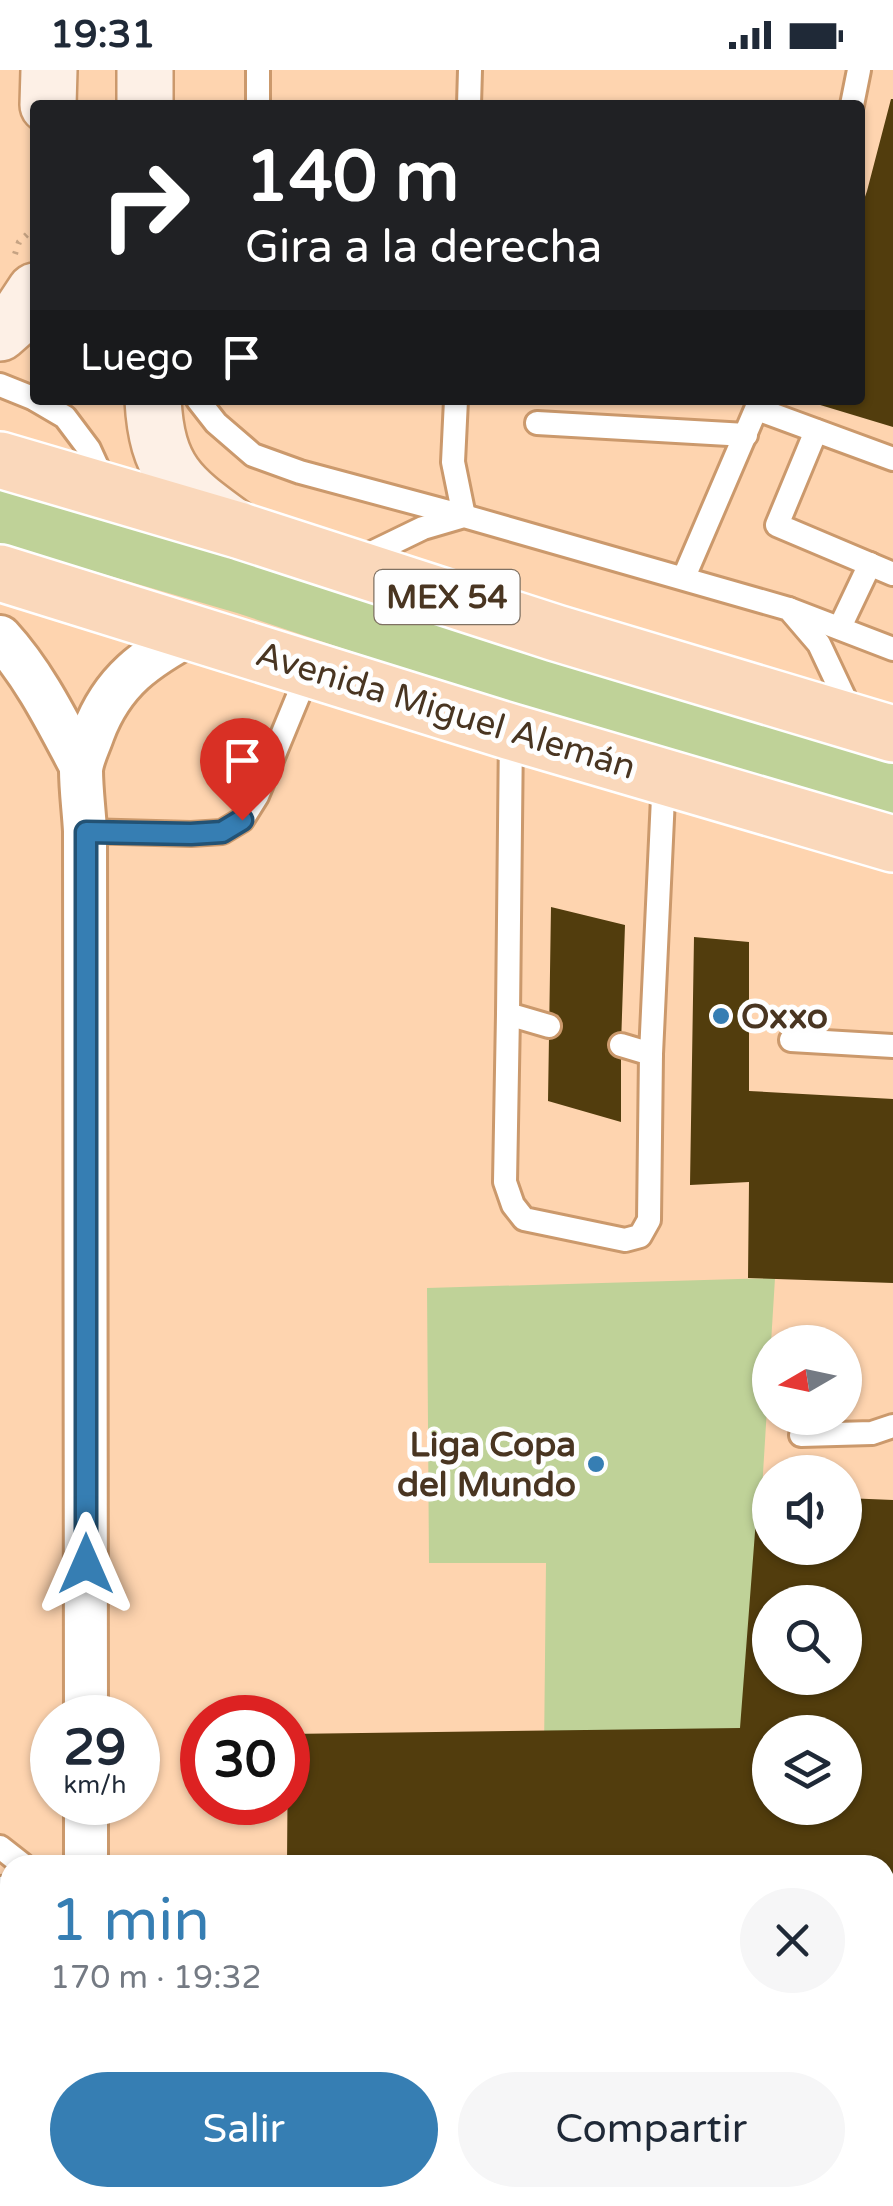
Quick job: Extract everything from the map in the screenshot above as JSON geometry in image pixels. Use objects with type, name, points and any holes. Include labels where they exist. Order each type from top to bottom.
[{"type":"highway","name":"MEX 54","points":[[0,460],[874,728]]},
{"type":"highway","name":"Avenida Miguel Alemán","points":[[0,573],[511,732],[893,844]]},
{"type":"main road","points":[[48,100],[49,70]]},
{"type":"main road","points":[[0,333],[18,318],[30,299]]},
{"type":"main road","points":[[153,405],[154,428],[167,468],[194,498],[238,530]]},
{"type":"street","points":[[81,766],[99,717],[114,692],[134,669],[159,650],[194,632]]},
{"type":"street","points":[[0,637],[51,711],[81,766],[86,832],[86,1695]]},
{"type":"street","points":[[86,1825],[86,1855]]},
{"type":"lane","points":[[258,70],[258,100]]},
{"type":"lane","points":[[469,100],[470,70]]},
{"type":"lane","points":[[853,100],[859,70]]},
{"type":"lane","points":[[0,385],[30,398]]},
{"type":"lane","points":[[45,405],[65,417],[89,449],[108,492]]},
{"type":"lane","points":[[202,405],[252,455],[300,472],[789,608],[893,649]]},
{"type":"lane","points":[[456,405],[453,462],[464,516]]},
{"type":"lane","points":[[684,577],[758,405]]},
{"type":"lane","points":[[760,405],[816,431],[893,459]]},
{"type":"lane","points":[[537,423],[746,435]]},
{"type":"lane","points":[[816,431],[777,525],[893,574]]},
{"type":"lane","points":[[349,564],[423,528],[464,516]]},
{"type":"lane","points":[[840,627],[870,564]]},
{"type":"lane","points":[[789,608],[874,728]]},
{"type":"lane","points":[[86,832],[222,832],[242,820],[257,796],[309,670]]},
{"type":"lane","points":[[511,732],[505,1182],[513,1205],[524,1219],[625,1240],[640,1236],[649,1220],[651,1054],[664,776]]},
{"type":"lane","points":[[508,1014],[548,1026]]},
{"type":"lane","points":[[791,1040],[893,1046]]},
{"type":"lane","points":[[621,1045],[651,1054]]},
{"type":"lane","points":[[862,1433],[893,1426]]},
{"type":"green space","points":[[0,478],[893,755],[893,819],[568,724],[237,613],[0,544]]},
{"type":"green space","name":"Liga Copa del Mundo","points":[[775,1278],[772,1325],[752,1325],[752,1435],[765,1435],[764,1455],[752,1455],[752,1565],[757,1565],[756,1585],[752,1585],[746,1750],[544,1752],[546,1563],[429,1563],[427,1288]]},
{"type":"building","points":[[893,99],[893,427],[820,405],[865,405],[867,191]]},
{"type":"building","points":[[551,907],[625,925],[621,1122],[548,1101]]},
{"type":"building","points":[[694,937],[749,942],[749,1091],[893,1099],[893,1283],[748,1278],[749,1182],[690,1185]]},
{"type":"building","points":[[862,1499],[893,1500],[893,1855],[287,1855],[287,1825],[310,1825],[310,1734],[740,1728],[752,1565],[862,1565]]},
{"type":"place","name":"Oxxo","points":[[721,1016]]},
{"type":"place","name":"Liga Copa del Mundo","points":[[596,1464]]},
{"type":"route","points":[[86,1564],[86,832],[222,832],[242,820]]}]
